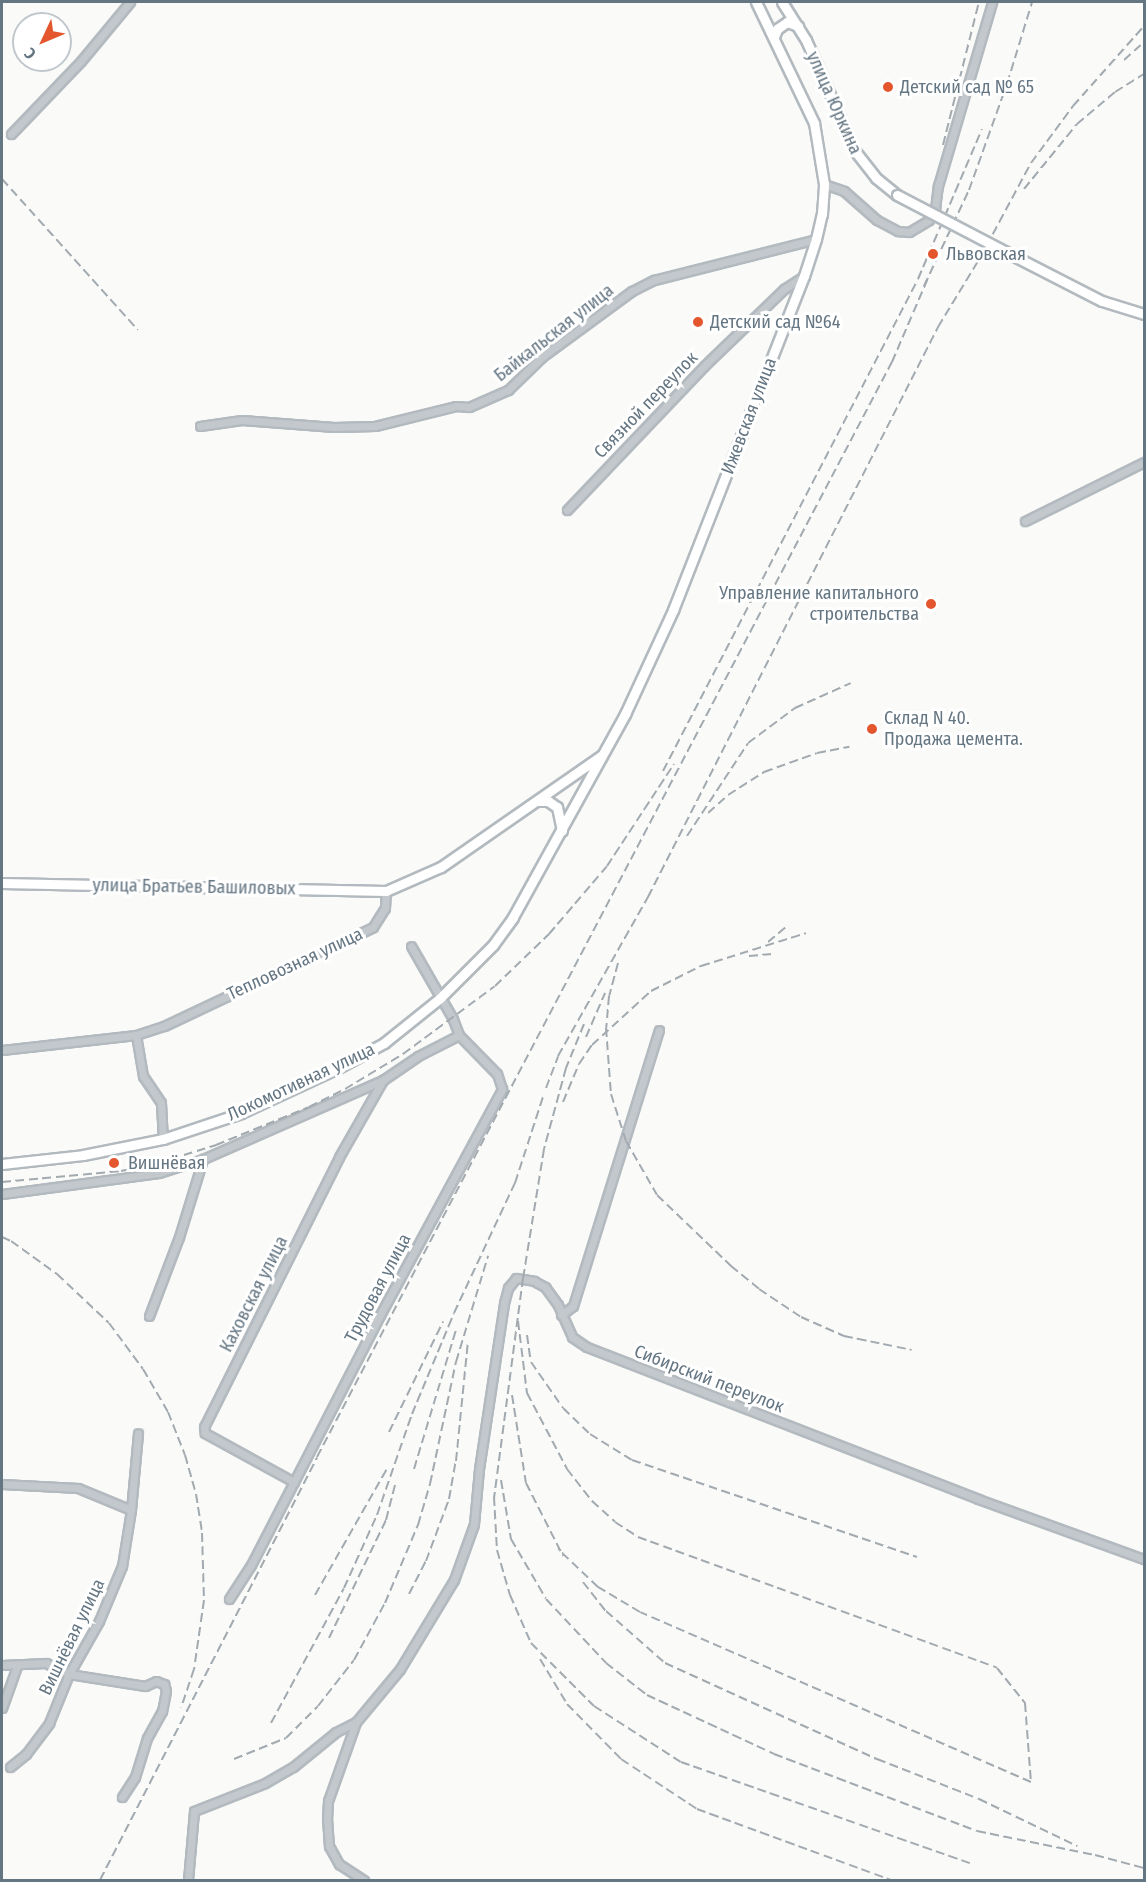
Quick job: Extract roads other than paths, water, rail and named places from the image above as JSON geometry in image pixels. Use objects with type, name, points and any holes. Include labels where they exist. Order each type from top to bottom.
[{"type":"street","points":[[11,134],[81,61],[130,2]]},
{"type":"street","name":"Ижевская улица","points":[[602,755],[645,673],[673,610],[804,276],[822,214],[824,184],[814,123],[756,2]]},
{"type":"street","name":"улица Юркина","points":[[782,2],[799,27],[855,151],[876,178],[897,195],[1102,301],[1144,314]]},
{"type":"street","points":[[824,184],[844,191],[877,220],[898,231],[909,232],[929,220],[935,209],[938,186],[992,2]]},
{"type":"street","points":[[774,37],[781,25],[787,22],[799,27]]},
{"type":"street","name":"Байкальская улица","points":[[200,426],[242,420],[334,427],[375,426],[446,408],[469,407],[508,390],[549,351],[632,291],[654,280],[816,239]]},
{"type":"street","name":"Связной переулок","points":[[567,510],[704,366],[784,288],[804,276]]},
{"type":"street","points":[[1025,522],[1144,462]]},
{"type":"street","points":[[386,891],[441,867],[602,755]]},
{"type":"street","name":"Локомотивная улица","points":[[2,1164],[83,1155],[164,1139],[241,1113],[350,1063],[384,1043],[440,998],[501,935],[562,832],[602,755]]},
{"type":"street","points":[[538,801],[548,801],[557,807],[562,832]]},
{"type":"street","name":"улица Братьев Башиловых","points":[[2,883],[386,891]]},
{"type":"street","name":"Тепловозная улица","points":[[2,1050],[136,1035],[164,1026],[373,927],[385,908],[386,891]]},
{"type":"street","name":"Трудовая улица","points":[[229,1599],[251,1565],[502,1089],[497,1074],[459,1035],[411,946]]},
{"type":"street","points":[[561,1315],[573,1306],[659,1030]]},
{"type":"street","points":[[136,1035],[143,1076],[161,1103],[164,1139]]},
{"type":"street","points":[[2,1194],[159,1173],[203,1159],[382,1080],[418,1056],[459,1035]]},
{"type":"street","name":"Каховская улица","points":[[294,1482],[205,1433],[204,1427],[339,1157],[382,1080]]},
{"type":"street","points":[[149,1316],[179,1238],[203,1159]]},
{"type":"street","name":"Сибирский переулок","points":[[356,1722],[400,1669],[454,1580],[474,1524],[479,1469],[508,1288],[516,1278],[534,1281],[552,1295],[572,1337],[587,1347],[978,1499],[1144,1559]]},
{"type":"street","name":"Вишнёвая улица","points":[[10,1767],[26,1754],[36,1737],[49,1723],[69,1674],[99,1621],[122,1566],[131,1510],[138,1433]]},
{"type":"street","points":[[2,1484],[78,1488],[131,1510]]},
{"type":"street","points":[[2,1665],[17,1666],[30,1662],[46,1664],[69,1674],[145,1686],[156,1681],[164,1684],[166,1691],[162,1711],[147,1738],[135,1776],[122,1797]]},
{"type":"street","points":[[2,1708],[17,1666]]},
{"type":"street","points":[[188,1881],[194,1811],[265,1783],[293,1767],[336,1732],[356,1722]]},
{"type":"street","points":[[356,1722],[328,1802],[329,1846],[339,1864],[364,1881]]},
{"type":"railway","points":[[943,145],[979,2]]},
{"type":"railway","points":[[924,286],[969,190],[1007,84],[1032,2]]},
{"type":"railway","points":[[546,1088],[558,1056],[648,897],[938,327],[980,258],[1031,163],[1073,106],[1144,26]]},
{"type":"railway","points":[[1124,60],[1144,42]]},
{"type":"railway","points":[[1024,189],[1077,124],[1115,92],[1144,74]]},
{"type":"railway","points":[[663,771],[918,279],[982,129]]},
{"type":"railway","points":[[2,179],[138,330]]},
{"type":"railway","points":[[100,1880],[317,1457],[892,362],[928,278]]},
{"type":"railway","points":[[687,836],[748,743],[795,708],[851,683]]},
{"type":"railway","points":[[708,813],[728,795],[764,772],[817,753],[849,747]]},
{"type":"railway","points":[[2,1182],[121,1171],[158,1163],[216,1145],[309,1107],[345,1089],[403,1054],[495,986],[549,934],[607,866],[674,764]]},
{"type":"railway","points":[[768,942],[788,925]]},
{"type":"railway","points":[[563,1102],[579,1064],[592,1045],[651,991],[701,966],[806,933]]},
{"type":"railway","points":[[749,956],[773,954]]},
{"type":"railway","points":[[618,963],[609,996],[606,1028],[611,1094],[626,1141],[657,1195],[731,1266],[759,1289],[801,1317],[844,1336],[912,1350]]},
{"type":"railway","points":[[586,1037],[605,993]]},
{"type":"railway","points":[[584,1024],[566,1068],[544,1149],[523,1278],[494,1497],[497,1550],[510,1595],[531,1643],[594,1706],[681,1762],[970,1863]]},
{"type":"railway","points":[[271,1723],[344,1588],[377,1515],[412,1414],[454,1313],[515,1183],[544,1094]]},
{"type":"railway","points":[[2,1237],[57,1274],[109,1323],[143,1369],[168,1412],[185,1455],[196,1494],[202,1533],[204,1600],[194,1669],[181,1708]]},
{"type":"railway","points":[[234,1759],[286,1738],[318,1706],[354,1660],[385,1603],[418,1525],[430,1484],[456,1362],[488,1256]]},
{"type":"railway","points":[[518,1321],[527,1393],[567,1469],[592,1501],[615,1522],[638,1537],[997,1668],[1025,1703],[1031,1782],[640,1612],[598,1587],[558,1549]]},
{"type":"railway","points":[[389,1432],[443,1322]]},
{"type":"railway","points":[[414,1469],[457,1327]]},
{"type":"railway","points":[[527,1335],[531,1362],[563,1408],[590,1434],[632,1460],[917,1557]]},
{"type":"railway","points":[[409,1594],[426,1561],[449,1499],[456,1461],[468,1341]]},
{"type":"railway","points":[[512,1395],[526,1483],[563,1556]]},
{"type":"railway","points":[[315,1595],[387,1469]]},
{"type":"railway","points":[[501,1480],[511,1539],[546,1599],[606,1663],[647,1695],[774,1754],[977,1831],[1095,1855],[1144,1868]]},
{"type":"railway","points":[[329,1638],[386,1520],[396,1481]]},
{"type":"railway","points":[[583,1582],[606,1611],[665,1663],[877,1759],[979,1799],[1077,1846]]},
{"type":"railway","points":[[540,1659],[567,1704],[621,1759],[697,1809],[891,1880]]},
{"type":"place","name":"Детский сад № 65","points":[[888,87]]},
{"type":"place","name":"Львовская","points":[[933,254]]},
{"type":"place","name":"Детский сад №64","points":[[698,322]]},
{"type":"place","name":"Управление капитального строительства","points":[[931,604]]},
{"type":"place","name":"Склад N 40. Продажа цемента.","points":[[872,729]]},
{"type":"place","name":"Вишнёвая","points":[[114,1163]]}]
